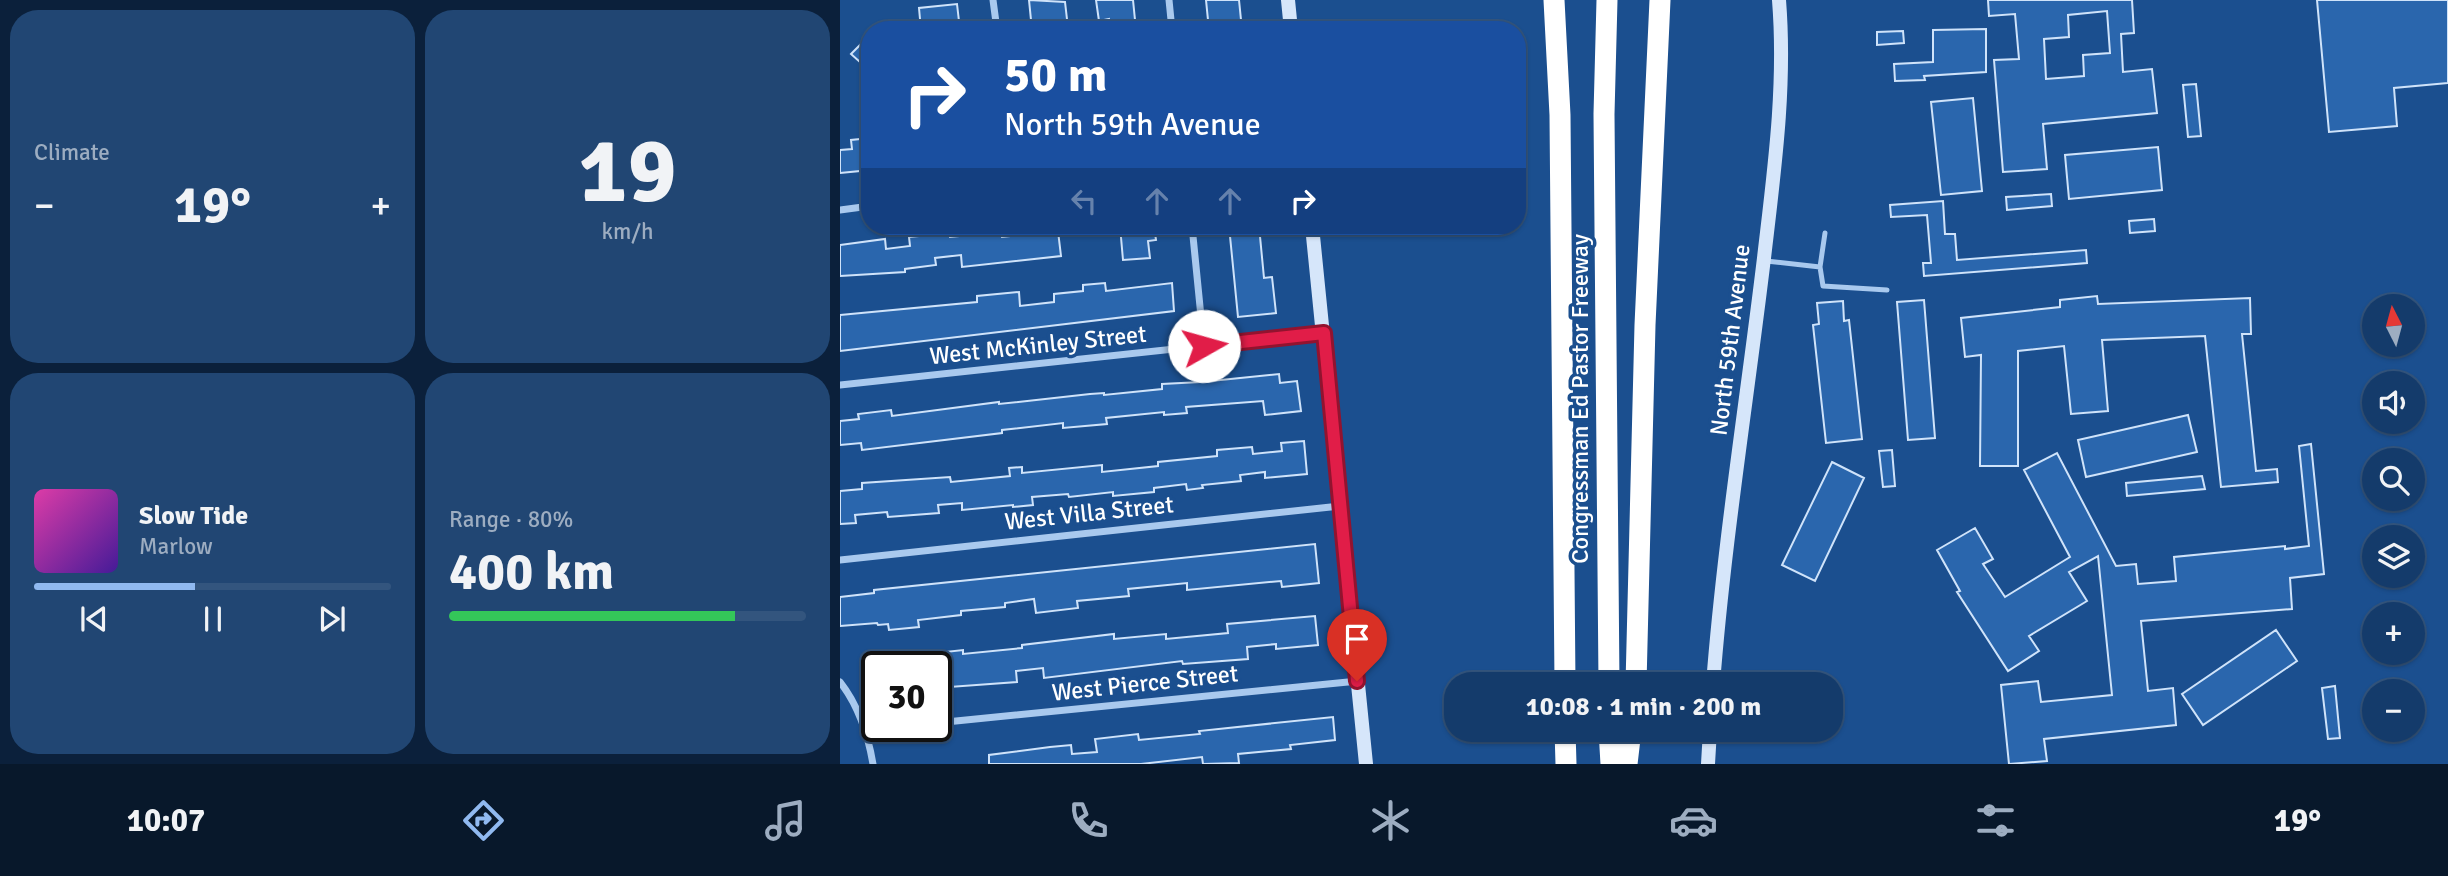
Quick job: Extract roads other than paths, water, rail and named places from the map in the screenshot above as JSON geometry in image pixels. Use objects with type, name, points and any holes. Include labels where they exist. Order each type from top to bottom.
[{"type":"highway","points":[[1545,0],[1560,115]]},
{"type":"highway","points":[[1554,0],[1560,115]]},
{"type":"highway","points":[[1560,115],[1567,0]]},
{"type":"highway","points":[[1599,0],[1604,114]]},
{"type":"highway","points":[[1604,114],[1607,0]]},
{"type":"highway","points":[[1636,672],[1645,325],[1660,0]]},
{"type":"highway","name":"Congressman Ed Pastor Freeway","points":[[1604,114],[1609,672]]},
{"type":"highway","name":"Congressman Ed Pastor Freeway","points":[[1560,115],[1565,672]]},
{"type":"highway","points":[[1565,742],[1566,764]]},
{"type":"highway","points":[[1610,742],[1611,764]]},
{"type":"highway","points":[[1627,764],[1630,742]]},
{"type":"main road","points":[[1288,0],[1290,21]]},
{"type":"main road","name":"North 59th Avenue","points":[[1714,672],[1722,584],[1782,94],[1779,0]]},
{"type":"main road","points":[[1313,235],[1366,764]]},
{"type":"main road","points":[[1707,764],[1709,742]]},
{"type":"street","points":[[993,0],[996,21]]},
{"type":"street","points":[[1169,0],[1171,21]]},
{"type":"street","points":[[840,209],[861,207]]},
{"type":"street","points":[[1193,235],[1204,346]]},
{"type":"street","name":"West McKinley Street","points":[[840,385],[1324,333]]},
{"type":"street","name":"West Villa Street","points":[[840,560],[1342,506]]},
{"type":"street","name":"West Pierce Street","points":[[952,721],[1357,681]]},
{"type":"street","points":[[840,682],[848,692],[861,724]]},
{"type":"street","points":[[868,742],[873,764]]},
{"type":"lane","points":[[1825,233],[1821,267],[1823,286],[1887,290]]},
{"type":"lane","points":[[1763,261],[1821,267]]}]
